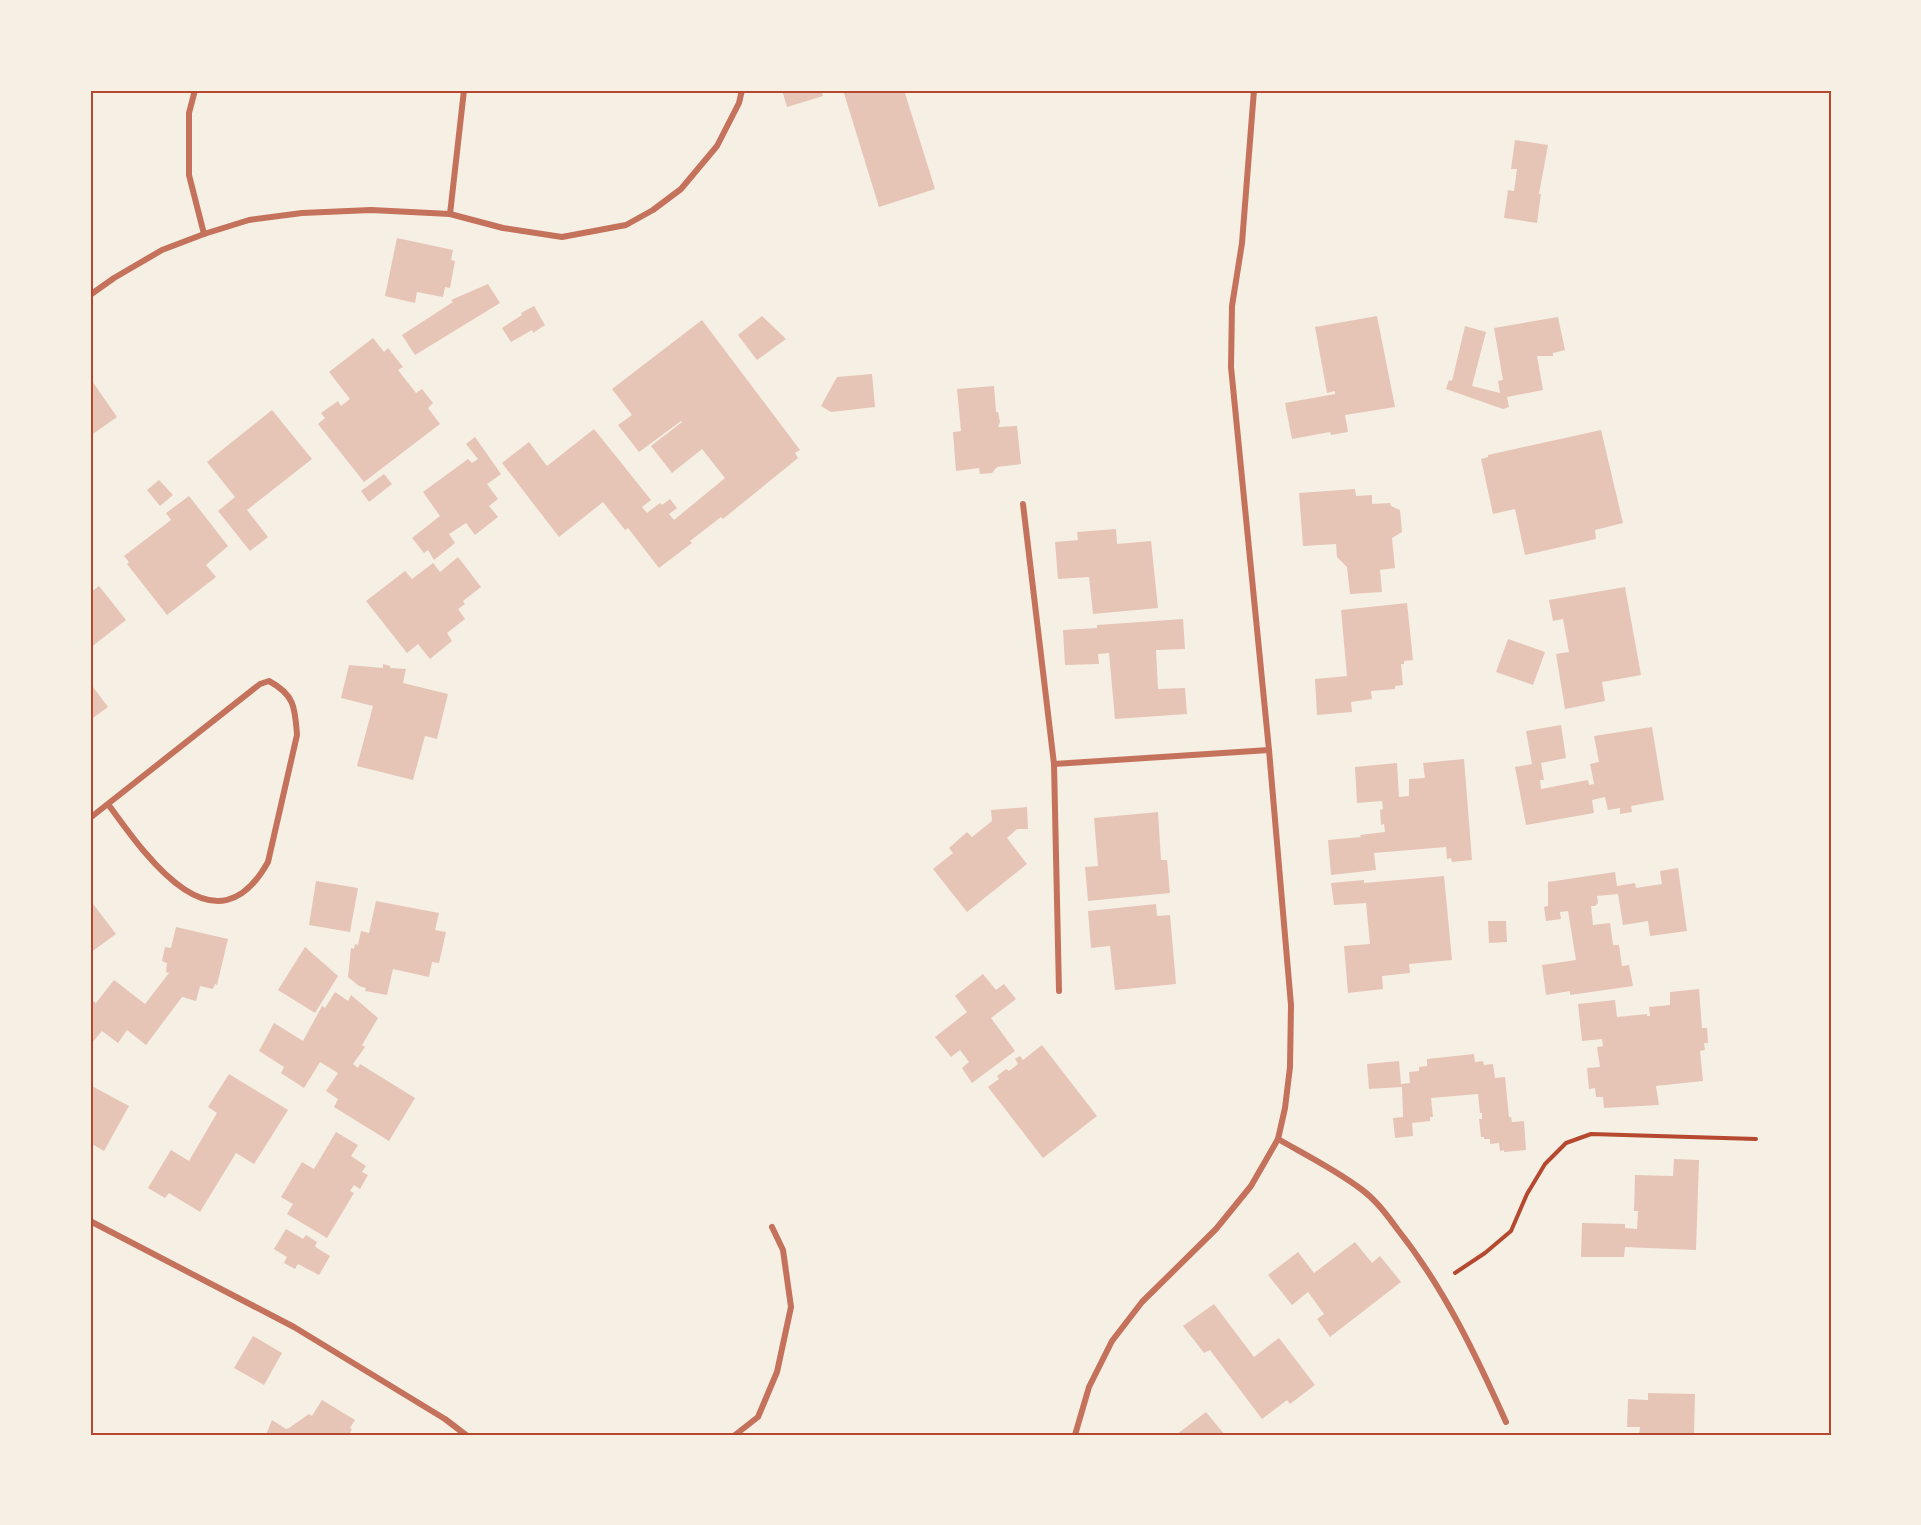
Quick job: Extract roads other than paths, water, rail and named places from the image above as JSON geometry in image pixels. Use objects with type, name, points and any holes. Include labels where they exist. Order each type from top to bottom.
[{"type":"street","points":[[195,90],[189,113],[189,175],[204,234]]},
{"type":"street","points":[[450,214],[464,90]]},
{"type":"street","points":[[90,295],[162,250],[249,220],[302,213],[371,210],[450,214],[503,228],[562,237],[626,225],[653,210],[681,189],[717,146],[739,103],[742,90]]},
{"type":"street","points":[[1075,1435],[1089,1387],[1112,1341],[1143,1302],[1216,1228],[1251,1186],[1278,1139],[1285,1108],[1290,1067],[1291,1005],[1232,367],[1232,306],[1242,243],[1254,90]]},
{"type":"street","points":[[1023,504],[1054,764],[1059,991]]},
{"type":"street","points":[[90,818],[260,684],[269,681],[283,688],[292,701],[297,735],[268,862],[258,880],[245,892],[231,900],[212,902],[195,896],[177,885],[154,864],[108,804]]},
{"type":"street","points":[[1054,764],[1269,750]]},
{"type":"street","points":[[1278,1139],[1363,1190],[1381,1207],[1418,1254],[1437,1285],[1478,1360],[1506,1422]]},
{"type":"street","points":[[90,1221],[294,1327],[445,1419],[466,1435]]},
{"type":"street","points":[[735,1435],[758,1417],[762,1408],[777,1372],[791,1307],[783,1250],[772,1227]]}]
